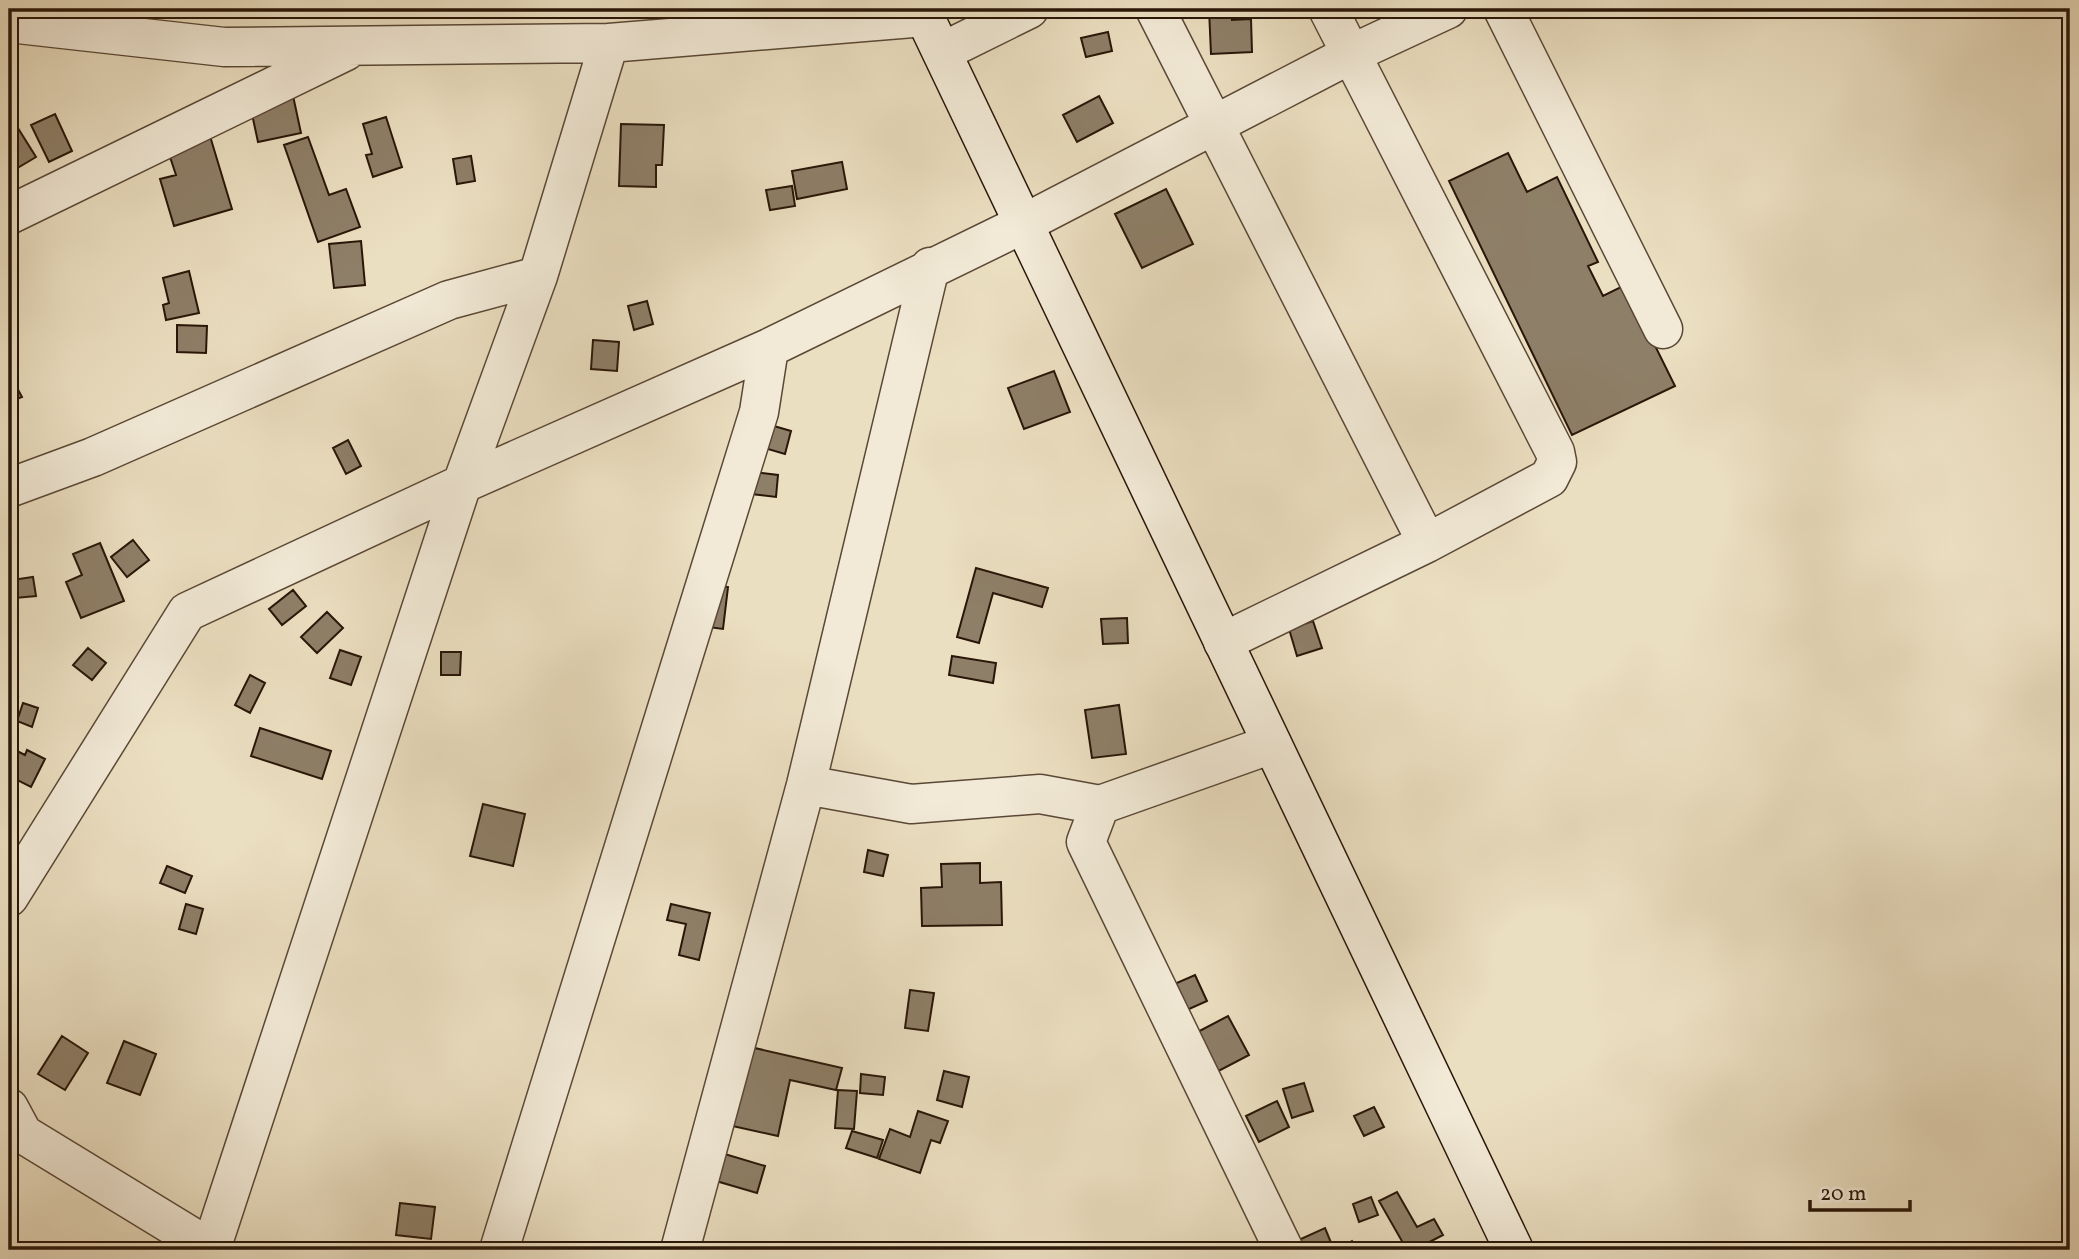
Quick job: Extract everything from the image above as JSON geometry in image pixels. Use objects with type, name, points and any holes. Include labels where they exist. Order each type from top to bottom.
[{"type":"street","points":[[942,52],[1029,9]]},
{"type":"street","points":[[1155,9],[1427,543]]},
{"type":"street","points":[[1223,642],[1427,543],[1549,478],[1557,462],[1555,452],[1328,9]]},
{"type":"street","points":[[9,897],[187,612],[461,484],[769,348],[930,267],[1023,224],[1351,54],[1448,9]]},
{"type":"street","points":[[1503,9],[1663,329]]},
{"type":"street","points":[[9,23],[224,47],[357,46],[609,43],[923,13],[1514,1250]]},
{"type":"street","points":[[9,1108],[23,1134],[212,1250],[461,484],[538,276],[609,43]]},
{"type":"street","points":[[9,215],[357,46]]},
{"type":"street","points":[[680,1250],[806,785],[930,267]]},
{"type":"street","points":[[9,488],[93,457],[449,300],[538,276]]},
{"type":"street","points":[[499,1250],[759,412],[769,348]]},
{"type":"street","points":[[806,785],[911,804],[1040,794],[1100,805],[1272,744]]},
{"type":"street","points":[[1100,805],[1086,842],[1284,1250]]},
{"type":"building","points":[[1209,9],[1232,9],[1232,20],[1251,19],[1252,52],[1211,54]]},
{"type":"building","points":[[1108,32],[1112,51],[1086,57],[1081,38]]},
{"type":"building","points":[[292,91],[301,133],[258,142],[249,100]]},
{"type":"building","points":[[1099,96],[1113,123],[1077,142],[1063,115]]},
{"type":"building","points":[[55,114],[72,151],[49,162],[31,125]]},
{"type":"building","points":[[11,117],[36,157],[9,173],[9,118]]},
{"type":"building","points":[[386,117],[402,167],[373,177],[366,155],[372,154],[363,124]]},
{"type":"building","points":[[621,124],[664,125],[662,165],[656,165],[656,187],[619,186]]},
{"type":"building","points":[[210,136],[232,209],[174,226],[160,179],[176,175],[167,148]]},
{"type":"building","points":[[308,137],[329,195],[346,189],[360,227],[318,242],[284,145]]},
{"type":"building","points":[[1508,153],[1527,192],[1557,177],[1598,262],[1588,266],[1603,296],[1625,285],[1675,386],[1572,435],[1449,181]]},
{"type":"building","points":[[471,156],[475,181],[457,184],[453,159]]},
{"type":"building","points":[[842,162],[847,189],[797,199],[792,171]]},
{"type":"building","points":[[792,186],[795,206],[770,210],[766,190]]},
{"type":"building","points":[[1166,189],[1193,244],[1142,268],[1115,214]]},
{"type":"building","points":[[361,241],[365,285],[334,288],[329,244]]},
{"type":"building","points":[[189,271],[199,313],[166,320],[163,305],[169,303],[163,278]]},
{"type":"building","points":[[647,301],[653,324],[634,330],[628,306]]},
{"type":"building","points":[[177,325],[207,326],[206,353],[177,352]]},
{"type":"building","points":[[593,340],[619,342],[617,371],[591,369]]},
{"type":"building","points":[[1054,371],[1070,412],[1024,429],[1008,388]]},
{"type":"building","points":[[9,373],[22,397],[9,402]]},
{"type":"building","points":[[760,422],[791,431],[785,454],[754,445]]},
{"type":"building","points":[[348,440],[361,466],[346,474],[333,448]]},
{"type":"building","points":[[745,471],[778,475],[776,497],[743,493]]},
{"type":"building","points":[[133,540],[149,560],[127,577],[111,557]]},
{"type":"building","points":[[100,543],[124,601],[81,618],[66,582],[82,575],[73,554]]},
{"type":"building","points":[[976,568],[1048,588],[1042,607],[993,593],[979,643],[957,637]]},
{"type":"building","points":[[33,577],[36,596],[15,598],[12,580]]},
{"type":"building","points":[[689,582],[728,587],[723,629],[684,624]]},
{"type":"building","points":[[293,590],[306,606],[282,625],[269,609]]},
{"type":"building","points":[[327,612],[343,628],[317,653],[301,637]]},
{"type":"building","points":[[1127,618],[1128,643],[1103,644],[1101,619]]},
{"type":"building","points":[[1313,621],[1322,648],[1297,656],[1289,629]]},
{"type":"building","points":[[88,648],[106,663],[92,680],[73,665]]},
{"type":"building","points":[[340,650],[361,657],[351,685],[330,678]]},
{"type":"building","points":[[441,652],[461,652],[460,675],[441,675]]},
{"type":"building","points":[[952,656],[996,663],[993,683],[949,675]]},
{"type":"building","points":[[250,675],[265,683],[250,713],[235,705]]},
{"type":"building","points":[[9,683],[18,696],[9,703]]},
{"type":"building","points":[[23,703],[38,708],[32,727],[17,721]]},
{"type":"building","points":[[1119,705],[1126,754],[1092,758],[1085,710]]},
{"type":"building","points":[[260,728],[331,751],[322,779],[251,756]]},
{"type":"building","points":[[9,747],[25,755],[27,750],[45,759],[31,787],[9,776]]},
{"type":"building","points":[[483,804],[525,814],[513,866],[470,856]]},
{"type":"building","points":[[868,850],[888,855],[883,876],[864,872]]},
{"type":"building","points":[[980,863],[980,883],[1001,882],[1002,925],[922,926],[921,888],[942,887],[941,864]]},
{"type":"building","points":[[167,866],[192,876],[185,893],[160,883]]},
{"type":"building","points":[[186,904],[203,909],[196,934],[179,929]]},
{"type":"building","points":[[671,904],[710,913],[699,960],[679,955],[686,924],[667,920]]},
{"type":"building","points":[[1195,975],[1207,1001],[1169,1018],[1156,992]]},
{"type":"building","points":[[910,990],[934,993],[928,1031],[905,1028]]},
{"type":"building","points":[[1228,1016],[1249,1055],[1211,1075],[1190,1036]]},
{"type":"building","points":[[62,1036],[88,1053],[65,1090],[38,1074]]},
{"type":"building","points":[[124,1041],[156,1054],[140,1095],[107,1083]]},
{"type":"building","points":[[746,1046],[842,1068],[836,1090],[790,1080],[778,1136],[728,1125]]},
{"type":"building","points":[[944,1071],[969,1077],[962,1107],[937,1100]]},
{"type":"building","points":[[861,1074],[885,1077],[883,1095],[860,1093]]},
{"type":"building","points":[[1304,1083],[1313,1111],[1292,1118],[1283,1089]]},
{"type":"building","points":[[838,1090],[857,1091],[854,1129],[835,1128]]},
{"type":"building","points":[[1277,1101],[1289,1127],[1259,1142],[1246,1116]]},
{"type":"building","points":[[1374,1107],[1384,1127],[1364,1136],[1354,1116]]},
{"type":"building","points":[[918,1111],[948,1121],[940,1143],[931,1140],[920,1173],[879,1159],[890,1129],[910,1137]]},
{"type":"building","points":[[852,1131],[883,1140],[877,1158],[846,1148]]},
{"type":"building","points":[[708,1149],[765,1166],[757,1193],[699,1176]]},
{"type":"building","points":[[1397,1192],[1417,1227],[1434,1219],[1443,1235],[1414,1250],[1407,1250],[1379,1201]]},
{"type":"building","points":[[1371,1197],[1378,1215],[1359,1222],[1353,1204]]},
{"type":"building","points":[[400,1203],[435,1207],[431,1239],[396,1235]]},
{"type":"building","points":[[1325,1228],[1332,1245],[1321,1250],[1281,1248]]},
{"type":"building","points":[[1352,1241],[1358,1250],[1337,1250]]}]
